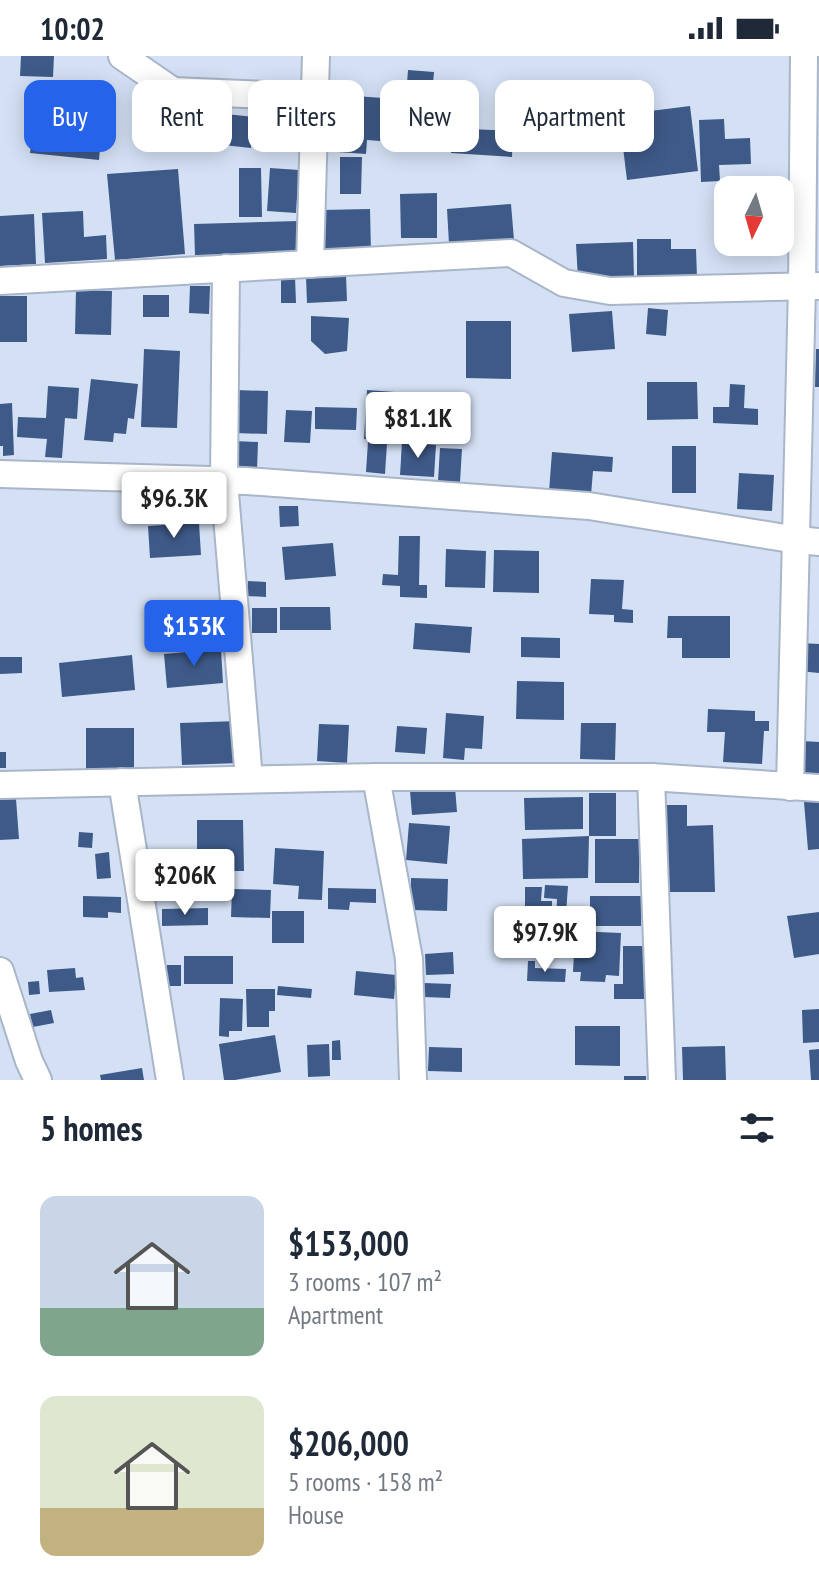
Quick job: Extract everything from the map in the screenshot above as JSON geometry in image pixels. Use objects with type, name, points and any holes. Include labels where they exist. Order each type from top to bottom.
[{"type":"street","points":[[122,56],[173,91],[248,94]]},
{"type":"street","points":[[315,80],[316,56]]},
{"type":"street","points":[[790,787],[808,541],[811,286],[804,56]]},
{"type":"street","points":[[310,264],[313,152]]},
{"type":"street","points":[[0,281],[511,253],[564,283],[610,291],[811,286]]},
{"type":"street","points":[[226,268],[224,481],[249,779]]},
{"type":"street","points":[[0,474],[224,481],[589,506],[808,541]]},
{"type":"street","points":[[376,777],[409,959],[413,1080]]},
{"type":"street","points":[[0,785],[376,777],[651,777],[819,788]]},
{"type":"street","points":[[651,777],[662,1080]]},
{"type":"street","points":[[122,782],[170,1080]]},
{"type":"street","points":[[0,971],[38,1080]]},
{"type":"building","points":[[21,56],[54,56],[53,77],[20,76]]},
{"type":"building","points":[[408,70],[434,72],[433,80],[407,80]]},
{"type":"building","points":[[364,97],[380,98],[380,141],[367,140],[366,154],[337,152],[364,152]]},
{"type":"building","points":[[690,106],[698,171],[627,180],[624,152],[654,152],[654,111]]},
{"type":"building","points":[[232,115],[248,116],[248,148],[232,146]]},
{"type":"building","points":[[724,119],[725,139],[750,138],[751,164],[719,165],[720,176],[714,176],[714,181],[701,182],[699,120]]},
{"type":"building","points":[[479,129],[495,130],[495,152],[512,152],[512,157],[451,153],[479,152]]},
{"type":"building","points":[[30,152],[100,152],[99,160]]},
{"type":"building","points":[[340,157],[362,157],[361,194],[340,194]]},
{"type":"building","points":[[239,168],[261,168],[262,217],[239,217]]},
{"type":"building","points":[[270,168],[299,170],[296,213],[267,211]]},
{"type":"building","points":[[178,169],[185,254],[115,260],[107,174]]},
{"type":"building","points":[[437,193],[437,238],[401,238],[400,194]]},
{"type":"building","points":[[511,204],[514,240],[449,244],[447,209]]},
{"type":"building","points":[[370,209],[371,253],[322,254],[321,210]]},
{"type":"building","points":[[83,211],[84,237],[106,235],[107,259],[45,263],[42,213]]},
{"type":"building","points":[[34,214],[36,264],[0,266],[0,216]]},
{"type":"building","points":[[298,221],[299,253],[195,255],[194,224]]},
{"type":"building","points":[[637,239],[671,239],[671,249],[696,249],[697,278],[637,278]]},
{"type":"building","points":[[633,242],[634,277],[578,279],[576,244]]},
{"type":"building","points":[[346,275],[347,301],[307,303],[306,277]]},
{"type":"building","points":[[281,277],[295,277],[296,303],[281,303]]},
{"type":"building","points":[[190,286],[210,286],[209,314],[189,313]]},
{"type":"building","points":[[76,290],[112,291],[111,335],[75,334]]},
{"type":"building","points":[[143,295],[169,295],[169,317],[143,317]]},
{"type":"building","points":[[0,296],[27,296],[27,342],[0,342]]},
{"type":"building","points":[[648,308],[668,310],[666,336],[646,334]]},
{"type":"building","points":[[612,311],[615,349],[572,352],[569,314]]},
{"type":"building","points":[[311,316],[349,318],[347,351],[325,354],[311,341]]},
{"type":"building","points":[[466,321],[511,321],[511,379],[466,378]]},
{"type":"building","points":[[144,349],[180,351],[177,428],[141,427]]},
{"type":"building","points":[[816,349],[819,349],[819,387],[815,387]]},
{"type":"building","points":[[91,379],[138,384],[134,419],[128,418],[126,434],[114,433],[113,442],[84,440]]},
{"type":"building","points":[[647,382],[697,382],[698,419],[647,420]]},
{"type":"building","points":[[730,384],[745,385],[744,408],[758,409],[758,425],[713,423],[713,407],[729,407]]},
{"type":"building","points":[[48,386],[79,388],[77,419],[65,418],[62,458],[45,457],[47,439],[17,437],[18,417],[46,418]]},
{"type":"building","points":[[236,390],[268,391],[267,434],[235,433]]},
{"type":"building","points":[[367,390],[408,393],[406,414],[456,416],[455,433],[391,430],[391,441],[364,439]]},
{"type":"building","points":[[12,403],[14,455],[3,456],[3,446],[0,446],[0,404]]},
{"type":"building","points":[[315,407],[357,408],[356,430],[315,429]]},
{"type":"building","points":[[286,410],[312,411],[310,443],[284,442]]},
{"type":"building","points":[[234,441],[258,442],[257,470],[233,470]]},
{"type":"building","points":[[368,442],[387,443],[385,474],[366,472]]},
{"type":"building","points":[[402,442],[436,445],[434,477],[400,475]]},
{"type":"building","points":[[672,446],[696,446],[696,493],[672,493]]},
{"type":"building","points":[[440,448],[462,449],[460,482],[438,481]]},
{"type":"building","points":[[552,452],[613,457],[612,472],[593,471],[591,495],[549,492]]},
{"type":"building","points":[[739,473],[774,475],[772,511],[737,509]]},
{"type":"building","points":[[183,486],[185,517],[145,521],[143,489]]},
{"type":"building","points":[[279,506],[298,506],[299,526],[280,527]]},
{"type":"building","points":[[199,523],[201,555],[150,558],[148,526]]},
{"type":"building","points":[[399,536],[420,536],[419,585],[427,585],[427,598],[400,597],[400,586],[382,585],[383,574],[398,575]]},
{"type":"building","points":[[333,543],[336,576],[285,580],[282,547]]},
{"type":"building","points":[[446,549],[486,551],[485,588],[445,587]]},
{"type":"building","points":[[494,550],[539,551],[539,593],[493,592]]},
{"type":"building","points":[[591,579],[624,580],[622,609],[633,610],[633,623],[614,622],[614,615],[589,614]]},
{"type":"building","points":[[248,581],[266,582],[266,597],[247,596]]},
{"type":"building","points":[[280,607],[330,607],[331,630],[280,630]]},
{"type":"building","points":[[252,608],[277,608],[277,633],[252,633]]},
{"type":"building","points":[[668,616],[730,616],[730,658],[682,658],[682,638],[667,638]]},
{"type":"building","points":[[415,623],[472,627],[470,653],[413,649]]},
{"type":"building","points":[[521,637],[560,638],[560,658],[521,657]]},
{"type":"building","points":[[801,643],[819,644],[819,673],[799,671]]},
{"type":"building","points":[[221,649],[223,683],[167,688],[164,654]]},
{"type":"building","points":[[132,655],[135,690],[62,697],[59,663]]},
{"type":"building","points":[[0,657],[22,657],[22,673],[0,674]]},
{"type":"building","points":[[517,681],[564,682],[564,720],[516,719]]},
{"type":"building","points":[[708,709],[755,711],[755,721],[769,721],[769,731],[764,731],[762,764],[723,762],[725,732],[707,732]]},
{"type":"building","points":[[446,713],[484,716],[482,749],[465,748],[464,760],[443,758]]},
{"type":"building","points":[[238,721],[240,763],[182,765],[180,723]]},
{"type":"building","points":[[581,723],[616,723],[615,760],[580,759]]},
{"type":"building","points":[[319,724],[349,725],[347,763],[317,761]]},
{"type":"building","points":[[397,726],[427,728],[425,754],[395,752]]},
{"type":"building","points":[[86,728],[134,728],[134,768],[86,769]]},
{"type":"building","points":[[803,741],[819,742],[819,774],[800,773]]},
{"type":"building","points":[[0,752],[6,752],[6,768],[0,768]]},
{"type":"building","points":[[455,787],[457,812],[412,815],[410,791]]},
{"type":"building","points":[[589,793],[616,793],[616,836],[589,836]]},
{"type":"building","points":[[583,797],[583,829],[525,830],[524,798]]},
{"type":"building","points":[[16,799],[19,839],[0,840],[0,800]]},
{"type":"building","points":[[819,801],[819,849],[808,850],[804,802]]},
{"type":"building","points":[[665,805],[687,805],[687,826],[713,825],[715,892],[667,892]]},
{"type":"building","points":[[197,820],[243,820],[244,871],[197,871]]},
{"type":"building","points":[[409,823],[450,826],[447,864],[406,860]]},
{"type":"building","points":[[79,832],[93,833],[92,848],[78,847]]},
{"type":"building","points":[[589,836],[588,878],[523,879],[522,839]]},
{"type":"building","points":[[595,839],[639,839],[639,883],[595,883]]},
{"type":"building","points":[[275,848],[324,851],[322,900],[298,899],[299,886],[273,884]]},
{"type":"building","points":[[109,852],[111,878],[97,879],[95,854]]},
{"type":"building","points":[[411,878],[448,879],[447,911],[411,910]]},
{"type":"building","points":[[545,885],[568,886],[565,927],[556,926],[557,899],[544,898]]},
{"type":"building","points":[[525,887],[542,887],[541,901],[552,901],[552,926],[534,925],[534,914],[525,914]]},
{"type":"building","points":[[328,888],[376,889],[376,903],[350,902],[349,910],[328,909]]},
{"type":"building","points":[[232,889],[271,890],[270,918],[231,917]]},
{"type":"building","points":[[83,896],[121,897],[121,913],[108,912],[108,918],[83,917]]},
{"type":"building","points":[[590,896],[641,896],[641,926],[573,926],[573,911],[590,911]]},
{"type":"building","points":[[208,908],[208,925],[162,926],[162,909]]},
{"type":"building","points":[[272,911],[304,911],[304,943],[272,943]]},
{"type":"building","points":[[819,912],[819,954],[794,958],[787,916]]},
{"type":"building","points":[[575,931],[621,933],[619,976],[606,975],[605,982],[580,981],[581,972],[573,972]]},
{"type":"building","points":[[623,946],[644,946],[644,999],[614,999],[614,984],[623,984]]},
{"type":"building","points":[[453,952],[454,974],[426,975],[425,954]]},
{"type":"building","points":[[184,956],[233,956],[233,984],[184,984]]},
{"type":"building","points":[[528,961],[535,961],[535,968],[566,969],[565,982],[527,981]]},
{"type":"building","points":[[167,965],[181,965],[181,986],[167,986]]},
{"type":"building","points":[[75,968],[76,978],[83,977],[85,990],[49,992],[47,970]]},
{"type":"building","points":[[356,971],[396,975],[394,999],[354,995]]},
{"type":"building","points":[[39,981],[40,994],[29,995],[28,982]]},
{"type":"building","points":[[424,983],[451,984],[450,998],[424,997]]},
{"type":"building","points":[[278,986],[312,989],[311,998],[277,995]]},
{"type":"building","points":[[246,989],[275,989],[275,1011],[269,1011],[269,1027],[247,1027]]},
{"type":"building","points":[[220,998],[243,999],[242,1031],[229,1031],[229,1037],[219,1036]]},
{"type":"building","points":[[819,1009],[819,1042],[803,1043],[802,1010]]},
{"type":"building","points":[[51,1010],[54,1023],[33,1027],[30,1014]]},
{"type":"building","points":[[575,1026],[620,1026],[620,1066],[575,1065]]},
{"type":"building","points":[[275,1035],[281,1072],[224,1080],[219,1044]]},
{"type":"building","points":[[340,1040],[341,1060],[332,1060],[332,1041]]},
{"type":"building","points":[[329,1044],[330,1076],[308,1077],[307,1045]]},
{"type":"building","points":[[725,1046],[726,1080],[683,1080],[682,1047]]},
{"type":"building","points":[[429,1047],[462,1048],[462,1072],[428,1071]]},
{"type":"building","points":[[819,1049],[819,1080],[811,1080],[809,1050]]},
{"type":"building","points":[[142,1068],[144,1080],[101,1080],[100,1075]]},
{"type":"building","points":[[624,1076],[646,1076],[646,1080],[624,1080]]}]
